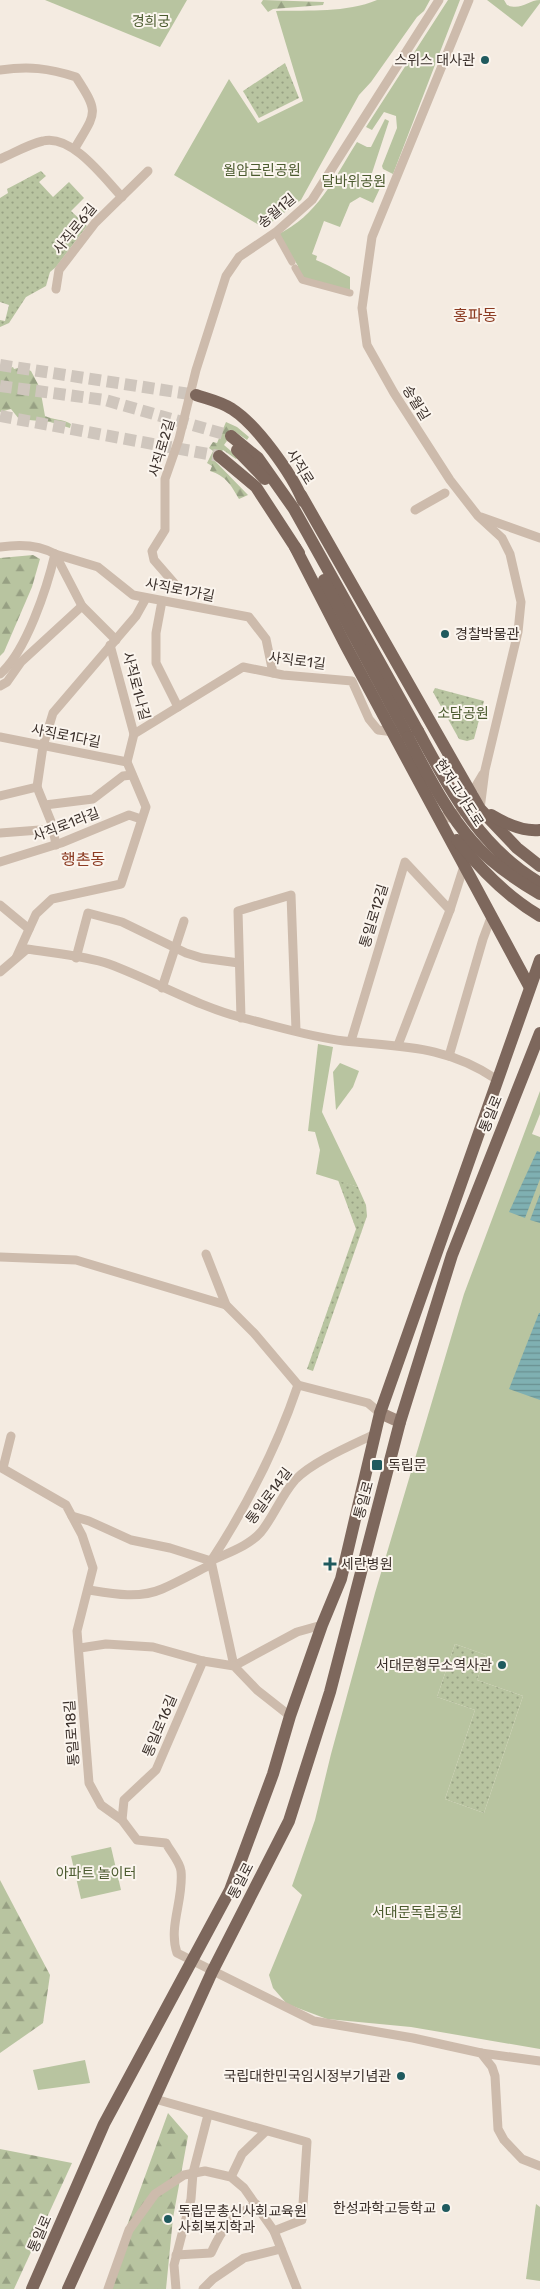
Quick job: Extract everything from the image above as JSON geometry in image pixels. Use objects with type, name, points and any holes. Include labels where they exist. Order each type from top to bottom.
[{"type":"main road","name":"사직로","points":[[196,395],[232,409],[248,421],[273,452],[301,495],[338,590]]},
{"type":"main road","name":"사직로","points":[[229,440],[258,458],[267,468],[294,509],[413,734],[337,606],[302,537],[273,489],[229,440]]},
{"type":"main road","name":"사직로","points":[[218,456],[256,487],[295,547],[337,606]]},
{"type":"main road","points":[[301,495],[436,735],[480,809],[517,848],[540,866]]},
{"type":"main road","points":[[295,547],[391,732],[443,819],[464,866],[529,986]]},
{"type":"main road","name":"현저고가도로","points":[[413,734],[478,830],[522,872],[540,882]]},
{"type":"main road","name":"현저고가도로","points":[[413,734],[445,803],[473,843],[518,880],[540,894]]},
{"type":"main road","points":[[480,809],[505,823],[530,831],[540,830]]},
{"type":"main road","points":[[443,819],[484,872],[523,907],[540,916]]},
{"type":"main road","points":[[484,872],[496,877],[506,877],[517,873],[522,856],[517,848]]},
{"type":"main road","name":"통일로","points":[[32,2289],[104,2124],[230,1890],[270,1783],[290,1716],[322,1625],[341,1579],[380,1413],[496,1079],[540,960]]},
{"type":"main road","name":"통일로","points":[[68,2289],[212,1972],[289,1821],[330,1692],[400,1422],[452,1254],[540,1033]]},
{"type":"main road","points":[[380,1413],[400,1422]]},
{"type":"street","name":"송월1길","points":[[196,370],[226,276],[239,257],[276,232],[312,200],[439,0]]},
{"type":"street","name":"송월길","points":[[469,0],[372,237],[362,308],[367,346],[394,393],[450,480],[478,516],[502,538],[510,554],[520,602],[516,641],[485,770],[480,809]]},
{"type":"street","points":[[0,70],[20,67],[48,68],[76,77],[93,108],[93,116],[74,148]]},
{"type":"street","points":[[0,159],[44,140],[59,142],[74,148],[122,197]]},
{"type":"street","name":"사직로6길","points":[[56,289],[60,270],[95,223],[148,172]]},
{"type":"street","points":[[277,235],[302,280],[350,293]]},
{"type":"street","name":"사직로2길","points":[[174,583],[154,560],[152,551],[165,530],[165,479],[186,416],[196,370]]},
{"type":"street","points":[[415,510],[445,493]]},
{"type":"street","points":[[478,516],[540,538]]},
{"type":"street","name":"사직로1가길","points":[[0,547],[16,544],[45,548],[55,554],[98,567],[133,595],[249,617],[266,639],[272,673]]},
{"type":"street","points":[[55,554],[82,606],[113,643]]},
{"type":"street","points":[[0,674],[10,665],[38,607],[55,554]]},
{"type":"street","name":"사직로1나길","points":[[37,787],[43,746],[53,713],[136,616],[146,598]]},
{"type":"street","points":[[162,601],[156,633],[156,662],[178,707]]},
{"type":"street","points":[[0,686],[8,682],[21,662],[82,606]]},
{"type":"street","name":"사직로1나길","points":[[113,643],[134,734]]},
{"type":"street","name":"사직로1길","points":[[134,734],[243,668],[272,673],[352,681],[369,719],[378,730],[391,732]]},
{"type":"street","points":[[391,732],[428,809]]},
{"type":"street","points":[[16,958],[36,914],[52,899],[121,884],[146,807],[127,762],[134,734]]},
{"type":"street","name":"사직로1다길","points":[[0,737],[127,762]]},
{"type":"street","points":[[443,819],[450,818],[461,812],[485,770]]},
{"type":"street","name":"사직로1라길","points":[[45,805],[93,799],[124,776],[132,775]]},
{"type":"street","points":[[0,796],[37,787],[54,829],[56,844]]},
{"type":"street","name":"사직로1라길","points":[[0,862],[56,844],[129,815],[141,819]]},
{"type":"street","points":[[0,834],[54,829]]},
{"type":"street","name":"통일로12길","points":[[351,1041],[404,862],[450,910]]},
{"type":"street","points":[[398,1044],[450,910],[464,866]]},
{"type":"street","points":[[241,1018],[238,910],[291,895],[296,1030]]},
{"type":"street","points":[[0,905],[29,929]]},
{"type":"street","points":[[76,958],[88,913],[122,922],[176,948],[202,958],[239,963]]},
{"type":"street","points":[[449,1056],[483,939],[492,915]]},
{"type":"street","points":[[162,988],[184,921]]},
{"type":"street","points":[[0,972],[27,949],[108,964],[162,988],[241,1018],[351,1041],[398,1044],[449,1056],[478,1067],[496,1079]]},
{"type":"street","points":[[206,1254],[226,1305],[254,1333],[298,1385],[368,1403],[380,1413]]},
{"type":"street","points":[[0,1257],[76,1260],[226,1305]]},
{"type":"street","name":"통일로14길","points":[[210,1563],[235,1523],[268,1460],[286,1420],[298,1385]]},
{"type":"street","name":"통일로14길","points":[[89,1590],[119,1595],[142,1594],[161,1590],[252,1540],[261,1532],[286,1491],[302,1474],[352,1444],[375,1434]]},
{"type":"street","points":[[2,1468],[11,1436]]},
{"type":"street","name":"통일로18길","points":[[2,1468],[66,1505],[82,1535],[94,1568],[77,1631],[80,1648],[89,1783],[100,1805],[122,1820],[137,1840],[166,1844],[181,1869],[180,1900],[172,1941],[177,1953],[212,1972]]},
{"type":"street","points":[[72,1516],[89,1520],[131,1540],[170,1548],[210,1563],[234,1666],[258,1690],[290,1716]]},
{"type":"street","points":[[80,1648],[106,1644],[153,1647],[204,1661],[234,1666],[297,1632],[322,1625]]},
{"type":"street","name":"통일로16길","points":[[122,1820],[124,1800],[156,1770],[204,1661]]},
{"type":"street","points":[[212,1972],[314,2021],[413,2038],[481,2053],[540,2061]]},
{"type":"street","points":[[481,2053],[492,2067],[495,2076],[498,2129],[504,2140],[522,2159],[540,2166]]},
{"type":"street","points":[[154,2099],[307,2142],[302,2220],[274,2231]]},
{"type":"street","points":[[176,2289],[174,2265],[191,2200],[193,2173],[208,2115]]},
{"type":"street","points":[[231,2177],[242,2154],[266,2131]]},
{"type":"street","points":[[108,2289],[129,2230],[155,2194],[184,2175],[205,2171],[231,2177],[244,2188],[274,2231],[297,2289]]},
{"type":"street","points":[[176,2255],[211,2253],[221,2232],[232,2218],[256,2204]]},
{"type":"street","points":[[203,2289],[213,2279],[244,2258],[281,2249]]},
{"type":"green space","name":"경희궁","points":[[45,0],[187,0],[160,47]]},
{"type":"green space","points":[[263,0],[324,2],[323,5],[273,9],[268,12],[261,3]]},
{"type":"green space","name":"월암근린공원","points":[[377,0],[430,0],[424,11],[417,17],[371,82],[359,95],[301,200],[264,228],[174,175],[229,79],[258,123],[303,101],[276,11],[340,9]]},
{"type":"green space","name":"달바위공원","points":[[448,0],[460,0],[393,174],[383,169],[382,166],[397,128],[396,116],[384,112],[372,130],[366,127]]},
{"type":"green space","points":[[487,0],[504,0],[507,5],[512,7],[536,0],[540,0],[540,3],[522,27]]},
{"type":"green space","points":[[285,63],[299,98],[259,118],[243,91]]},
{"type":"green space","name":"달바위공원","points":[[385,119],[389,121],[371,176],[381,186],[373,203],[360,197],[350,203],[340,227],[324,221],[312,254],[317,256],[316,260],[350,277],[350,293],[302,280],[295,268],[298,266],[295,261],[292,262],[277,235],[291,227],[314,207],[332,183],[357,142],[371,147]]},
{"type":"green space","points":[[41,171],[46,176],[39,182],[53,197],[69,182],[84,198],[71,211],[87,226],[56,267],[50,272],[46,286],[26,297],[9,323],[0,327],[0,320],[5,321],[9,305],[0,302],[0,198],[8,193],[7,189]]},
{"type":"green space","points":[[13,367],[14,369],[22,367],[31,371],[40,388],[45,416],[68,422],[71,424],[70,428],[50,422],[19,419],[11,409],[0,412],[0,371]]},
{"type":"green space","points":[[226,422],[237,427],[249,437],[247,440],[234,431],[224,445],[238,457],[236,459],[223,450],[215,461],[248,495],[239,499],[228,482],[210,471],[212,466],[207,463],[213,451],[209,448],[213,442],[217,443]]},
{"type":"green space","points":[[33,555],[40,559],[32,587],[4,652],[0,656],[0,558]]},
{"type":"green space","name":"소담공원","points":[[435,688],[484,701],[474,739],[467,741],[459,739],[433,692]]},
{"type":"green space","points":[[318,1044],[333,1047],[322,1112],[358,1187],[316,1174],[320,1150],[315,1132],[308,1131]]},
{"type":"green space","points":[[340,1063],[359,1071],[353,1087],[336,1110],[333,1072]]},
{"type":"green space","name":"서대문독립공원","points":[[540,1091],[540,1114],[532,1134],[540,1137],[540,2049],[411,2027],[327,2019],[287,2004],[273,1988],[269,1975],[302,1895],[292,1886],[315,1820],[375,1593],[464,1294]],"holes":[[[455,1644],[486,1655],[477,1680],[523,1696],[484,1813],[445,1799],[475,1710],[437,1697]]]},
{"type":"green space","points":[[338,1180],[358,1187],[366,1205],[367,1216],[313,1371],[307,1369],[356,1229]]},
{"type":"green space","points":[[455,1644],[486,1655],[477,1680],[523,1696],[484,1813],[445,1799],[475,1710],[437,1697]]},
{"type":"green space","name":"아파트 놀이터","points":[[111,1847],[121,1890],[81,1899],[71,1856]]},
{"type":"green space","points":[[0,1880],[50,1975],[43,2023],[0,2053]]},
{"type":"green space","points":[[85,2060],[90,2083],[38,2090],[33,2070]]},
{"type":"green space","points":[[168,2113],[188,2136],[173,2218],[166,2289],[104,2289]]},
{"type":"green space","points":[[0,2149],[72,2163],[14,2289],[0,2289]]},
{"type":"green space","points":[[536,2204],[540,2207],[540,2281],[526,2279]]},
{"type":"water","points":[[537,1151],[540,1152],[540,1179],[525,1218],[509,1212]]},
{"type":"water","points":[[540,1194],[540,1223],[530,1220]]},
{"type":"water","points":[[540,1313],[540,1400],[509,1389]]},
{"type":"tunnel","points":[[0,365],[196,395]]},
{"type":"tunnel","points":[[0,386],[105,400],[231,436]]},
{"type":"tunnel","points":[[0,416],[219,456]]},
{"type":"place","name":"스위스 대사관","points":[[485,60]]},
{"type":"place","name":"경찰박물관","points":[[445,634]]},
{"type":"place","name":"독립문","points":[[377,1465]]},
{"type":"place","name":"세란병원","points":[[330,1564]]},
{"type":"place","name":"서대문형무소역사관","points":[[502,1665]]},
{"type":"place","name":"국립대한민국임시정부기념관","points":[[401,2076]]},
{"type":"place","name":"한성과학고등학교","points":[[446,2208]]},
{"type":"place","name":"독립문총신사회교육원 사회복지학과","points":[[168,2219]]},
{"type":"district","name":"홍파동","points":[[475,315]]},
{"type":"district","name":"행촌동","points":[[83,859]]}]
